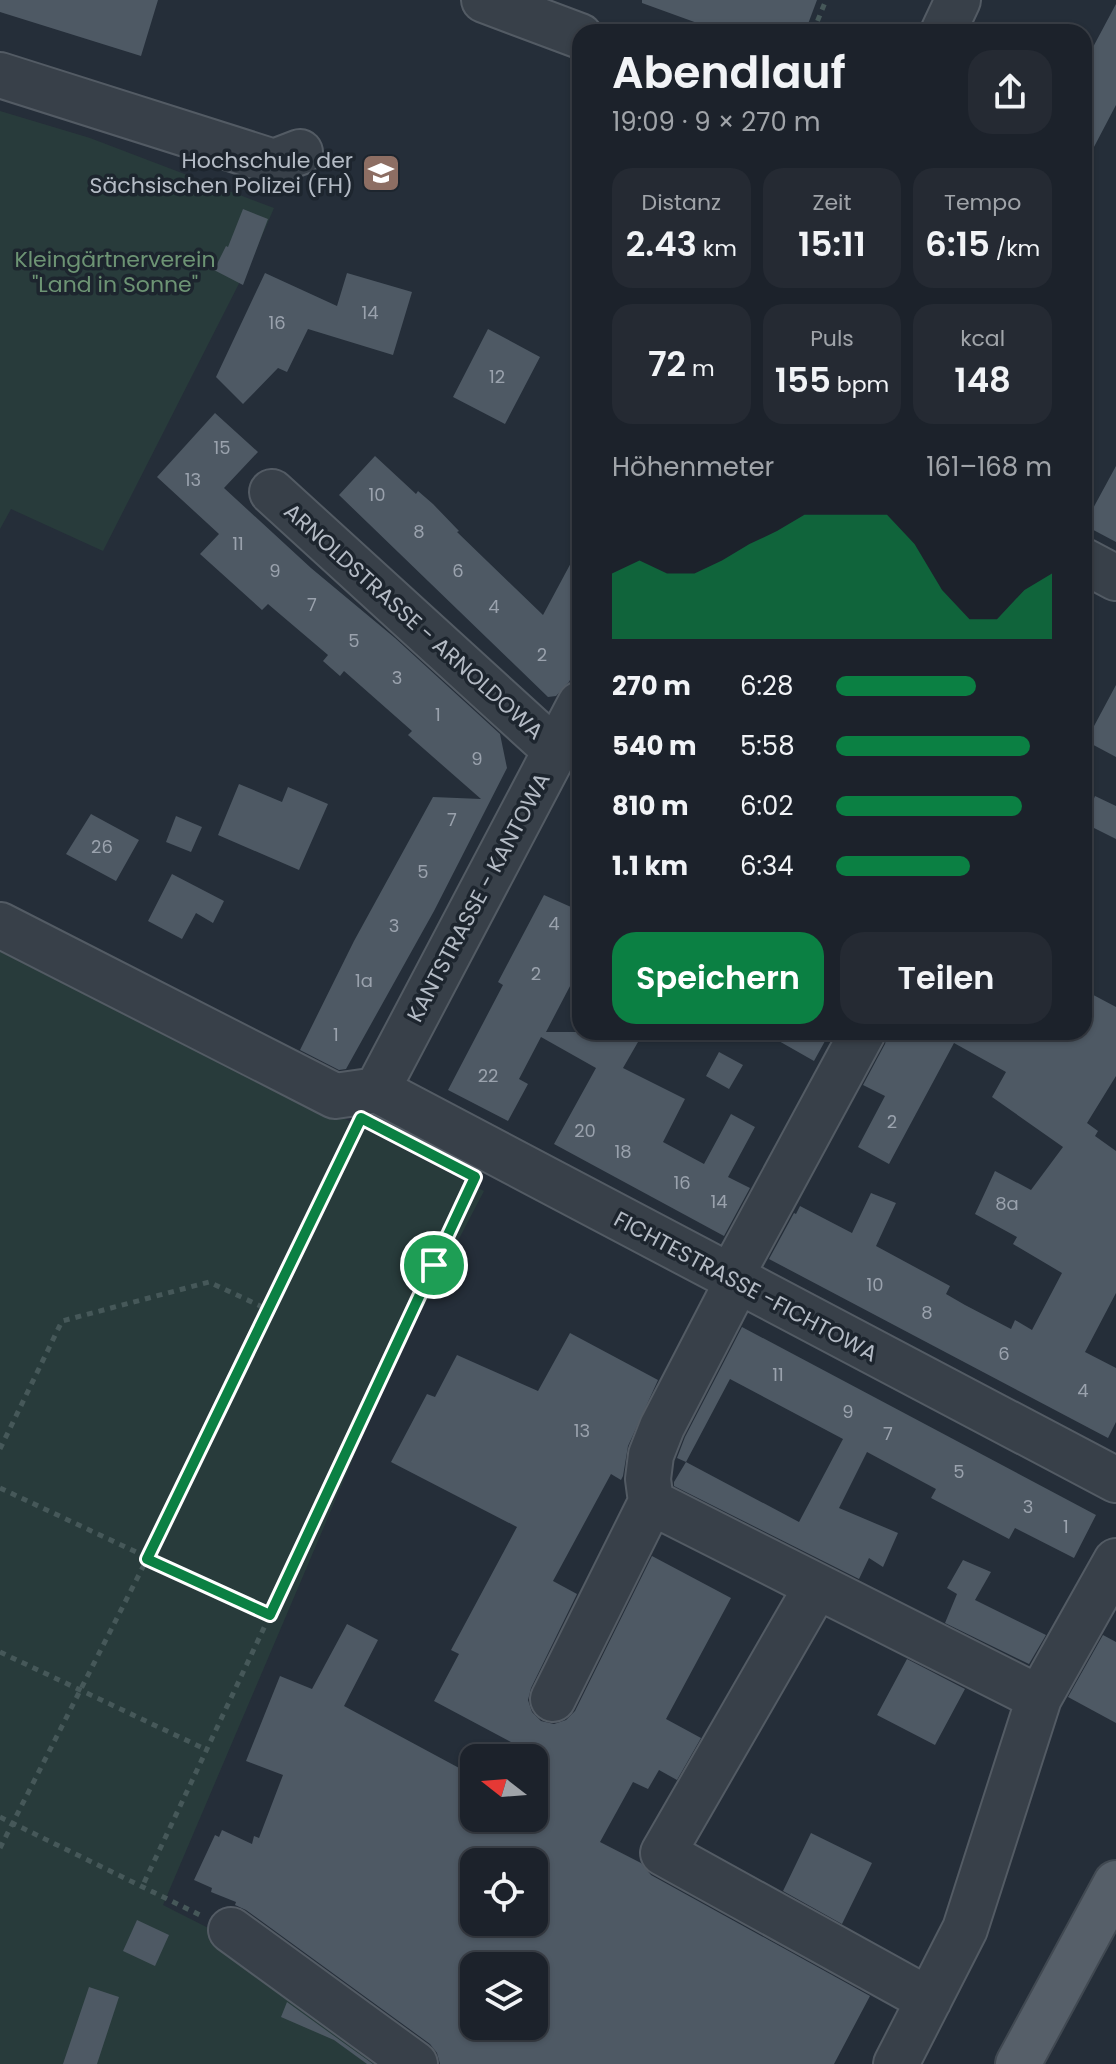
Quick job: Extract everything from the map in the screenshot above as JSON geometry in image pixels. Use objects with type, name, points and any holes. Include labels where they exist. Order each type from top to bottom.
[{"type":"main road","points":[[1018,2064],[1116,1883]]},
{"type":"street","points":[[484,0],[572,33]]},
{"type":"street","points":[[947,24],[958,0]]},
{"type":"street","points":[[0,75],[274,162],[300,152]]},
{"type":"street","name":"ARNOLDSTRASSE - ARNOLDOWA","points":[[272,492],[555,750]]},
{"type":"street","points":[[1092,565],[1116,578]]},
{"type":"street","name":"KANTSTRASSE - KANTOWA","points":[[377,1090],[572,719]]},
{"type":"street","points":[[0,925],[335,1096],[377,1090]]},
{"type":"street","points":[[553,1699],[651,1502],[648,1479],[651,1455],[662,1427],[734,1280],[859,1040]]},
{"type":"street","name":"FICHTESTRASSE -FICHTOWA","points":[[377,1090],[1116,1480]]},
{"type":"street","points":[[651,1502],[1039,1698]]},
{"type":"street","points":[[896,2064],[965,1929],[1039,1698],[1116,1561]]},
{"type":"street","points":[[817,1586],[663,1853],[929,2000]]},
{"type":"street","points":[[231,1930],[415,2064]]},
{"type":"path","points":[[816,24],[826,0]]},
{"type":"path","points":[[0,1848],[147,1559],[377,1090]]},
{"type":"path","points":[[142,1887],[475,1177]]},
{"type":"path","points":[[0,1449],[62,1321],[209,1282],[269,1310]]},
{"type":"path","points":[[0,1488],[270,1615]]},
{"type":"path","points":[[0,1652],[207,1750]]},
{"type":"path","points":[[0,1817],[231,1930]]},
{"type":"green space","name":"Kleingärtnerverein \"Land in Sonne\"","points":[[0,111],[90,138],[274,208],[255,252],[103,551],[11,509],[0,529]]},
{"type":"green space","points":[[0,940],[484,1191],[392,1367],[163,1905],[232,1940],[407,2064],[0,2064]]},
{"type":"building","points":[[0,0],[158,0],[141,56],[0,12]]},
{"type":"building","points":[[642,0],[817,0],[808,24],[700,24],[642,3]]},
{"type":"building","points":[[1116,4],[1116,105],[1092,151],[1092,49]]},
{"type":"building","points":[[243,209],[268,219],[243,285],[214,270],[228,247]]},
{"type":"building","points":[[265,273],[337,306],[347,273],[412,292],[393,355],[308,329],[287,372],[278,368],[243,404],[216,377]]},
{"type":"building","points":[[488,329],[540,357],[505,424],[453,397]]},
{"type":"building","points":[[215,413],[258,452],[224,488],[500,734],[507,768],[434,911],[346,1069],[339,1070],[300,1050],[354,941],[433,797],[481,799],[408,735],[412,731],[344,671],[340,676],[323,661],[328,655],[268,604],[262,610],[200,554],[219,534],[157,477]]},
{"type":"building","points":[[375,456],[416,494],[418,491],[433,504],[457,532],[543,615],[572,561],[572,676],[569,682],[556,696],[548,697],[339,495]]},
{"type":"building","points":[[1116,466],[1116,542],[1092,529],[1092,510]]},
{"type":"building","points":[[1116,685],[1116,757],[1092,744],[1092,730]]},
{"type":"building","points":[[239,784],[282,802],[288,787],[328,804],[299,870],[218,835]]},
{"type":"building","points":[[1095,796],[1116,806],[1116,839],[1092,827]]},
{"type":"building","points":[[91,814],[139,840],[116,881],[66,854]]},
{"type":"building","points":[[176,816],[202,827],[191,852],[166,842]]},
{"type":"building","points":[[172,874],[224,901],[213,923],[196,913],[182,939],[148,921]]},
{"type":"building","points":[[544,895],[572,907],[572,982],[546,1032],[572,1032],[572,1040],[638,1042],[623,1068],[685,1099],[663,1142],[704,1164],[731,1114],[755,1127],[728,1177],[750,1188],[724,1236],[554,1144],[596,1068],[541,1037],[519,1079],[528,1084],[508,1121],[448,1090],[503,985],[498,982]]},
{"type":"building","points":[[1092,994],[1116,1007],[1116,1076],[1087,1123],[1098,1131],[1095,1136],[1116,1151],[1116,1293],[1085,1352],[1116,1368],[1116,1422],[1108,1438],[769,1259],[800,1206],[852,1233],[871,1193],[896,1203],[876,1246],[950,1286],[946,1294],[965,1305],[1011,1329],[1015,1320],[1032,1330],[1062,1273],[1013,1244],[1017,1237],[975,1214],[995,1171],[1031,1190],[1063,1147],[992,1097],[1006,1072],[954,1043],[889,1164],[858,1147],[885,1096],[863,1085],[886,1040],[1092,1040]]},
{"type":"building","points":[[777,1040],[826,1040],[814,1061]]},
{"type":"building","points":[[719,1052],[743,1065],[729,1089],[706,1076]]},
{"type":"building","points":[[742,1327],[1096,1515],[1074,1558],[1015,1528],[1009,1539],[931,1498],[936,1489],[867,1452],[839,1508],[898,1533],[883,1567],[869,1558],[859,1579],[674,1486],[686,1462],[677,1458]],"holes":[[[730,1379],[843,1439],[799,1522],[686,1462]]]},
{"type":"building","points":[[570,1333],[658,1380],[628,1446],[621,1480],[611,1474],[553,1581],[577,1594],[528,1700],[532,1712],[541,1721],[554,1724],[566,1720],[575,1711],[652,1556],[731,1598],[666,1719],[701,1738],[677,1780],[659,1770],[648,1789],[633,1782],[600,1842],[641,1863],[651,1875],[870,1996],[834,2064],[440,2064],[430,2044],[235,1905],[236,1902],[211,1892],[212,1888],[194,1880],[215,1835],[219,1837],[222,1830],[252,1844],[254,1836],[259,1838],[283,1775],[246,1761],[280,1676],[312,1689],[347,1624],[378,1640],[344,1706],[460,1768],[460,1832],[548,1832],[548,1744],[510,1744],[434,1701],[459,1654],[451,1650],[517,1527],[391,1462],[427,1394],[435,1397],[457,1355],[538,1391]]},
{"type":"building","points":[[963,1560],[991,1572],[975,1600],[1046,1635],[1029,1664],[945,1623],[957,1594],[947,1588]]},
{"type":"building","points":[[1103,1635],[1116,1642],[1116,1723],[1068,1697]]},
{"type":"building","points":[[907,1659],[965,1689],[935,1745],[877,1715]]},
{"type":"building","points":[[811,1833],[872,1863],[842,1924],[783,1891]]},
{"type":"building","points":[[137,1920],[169,1935],[155,1966],[123,1951]]},
{"type":"building","points":[[89,1987],[119,1997],[97,2064],[63,2064]]},
{"type":"building","points":[[287,2002],[373,2064],[367,2064],[334,2040],[281,2017]]},
{"type":"place","name":"Hochschule der Sächsischen Polizei (FH)","points":[[381,173]]},
{"type":"route","points":[[361,1118],[475,1177],[434,1265],[270,1615],[147,1559],[361,1118]]}]
